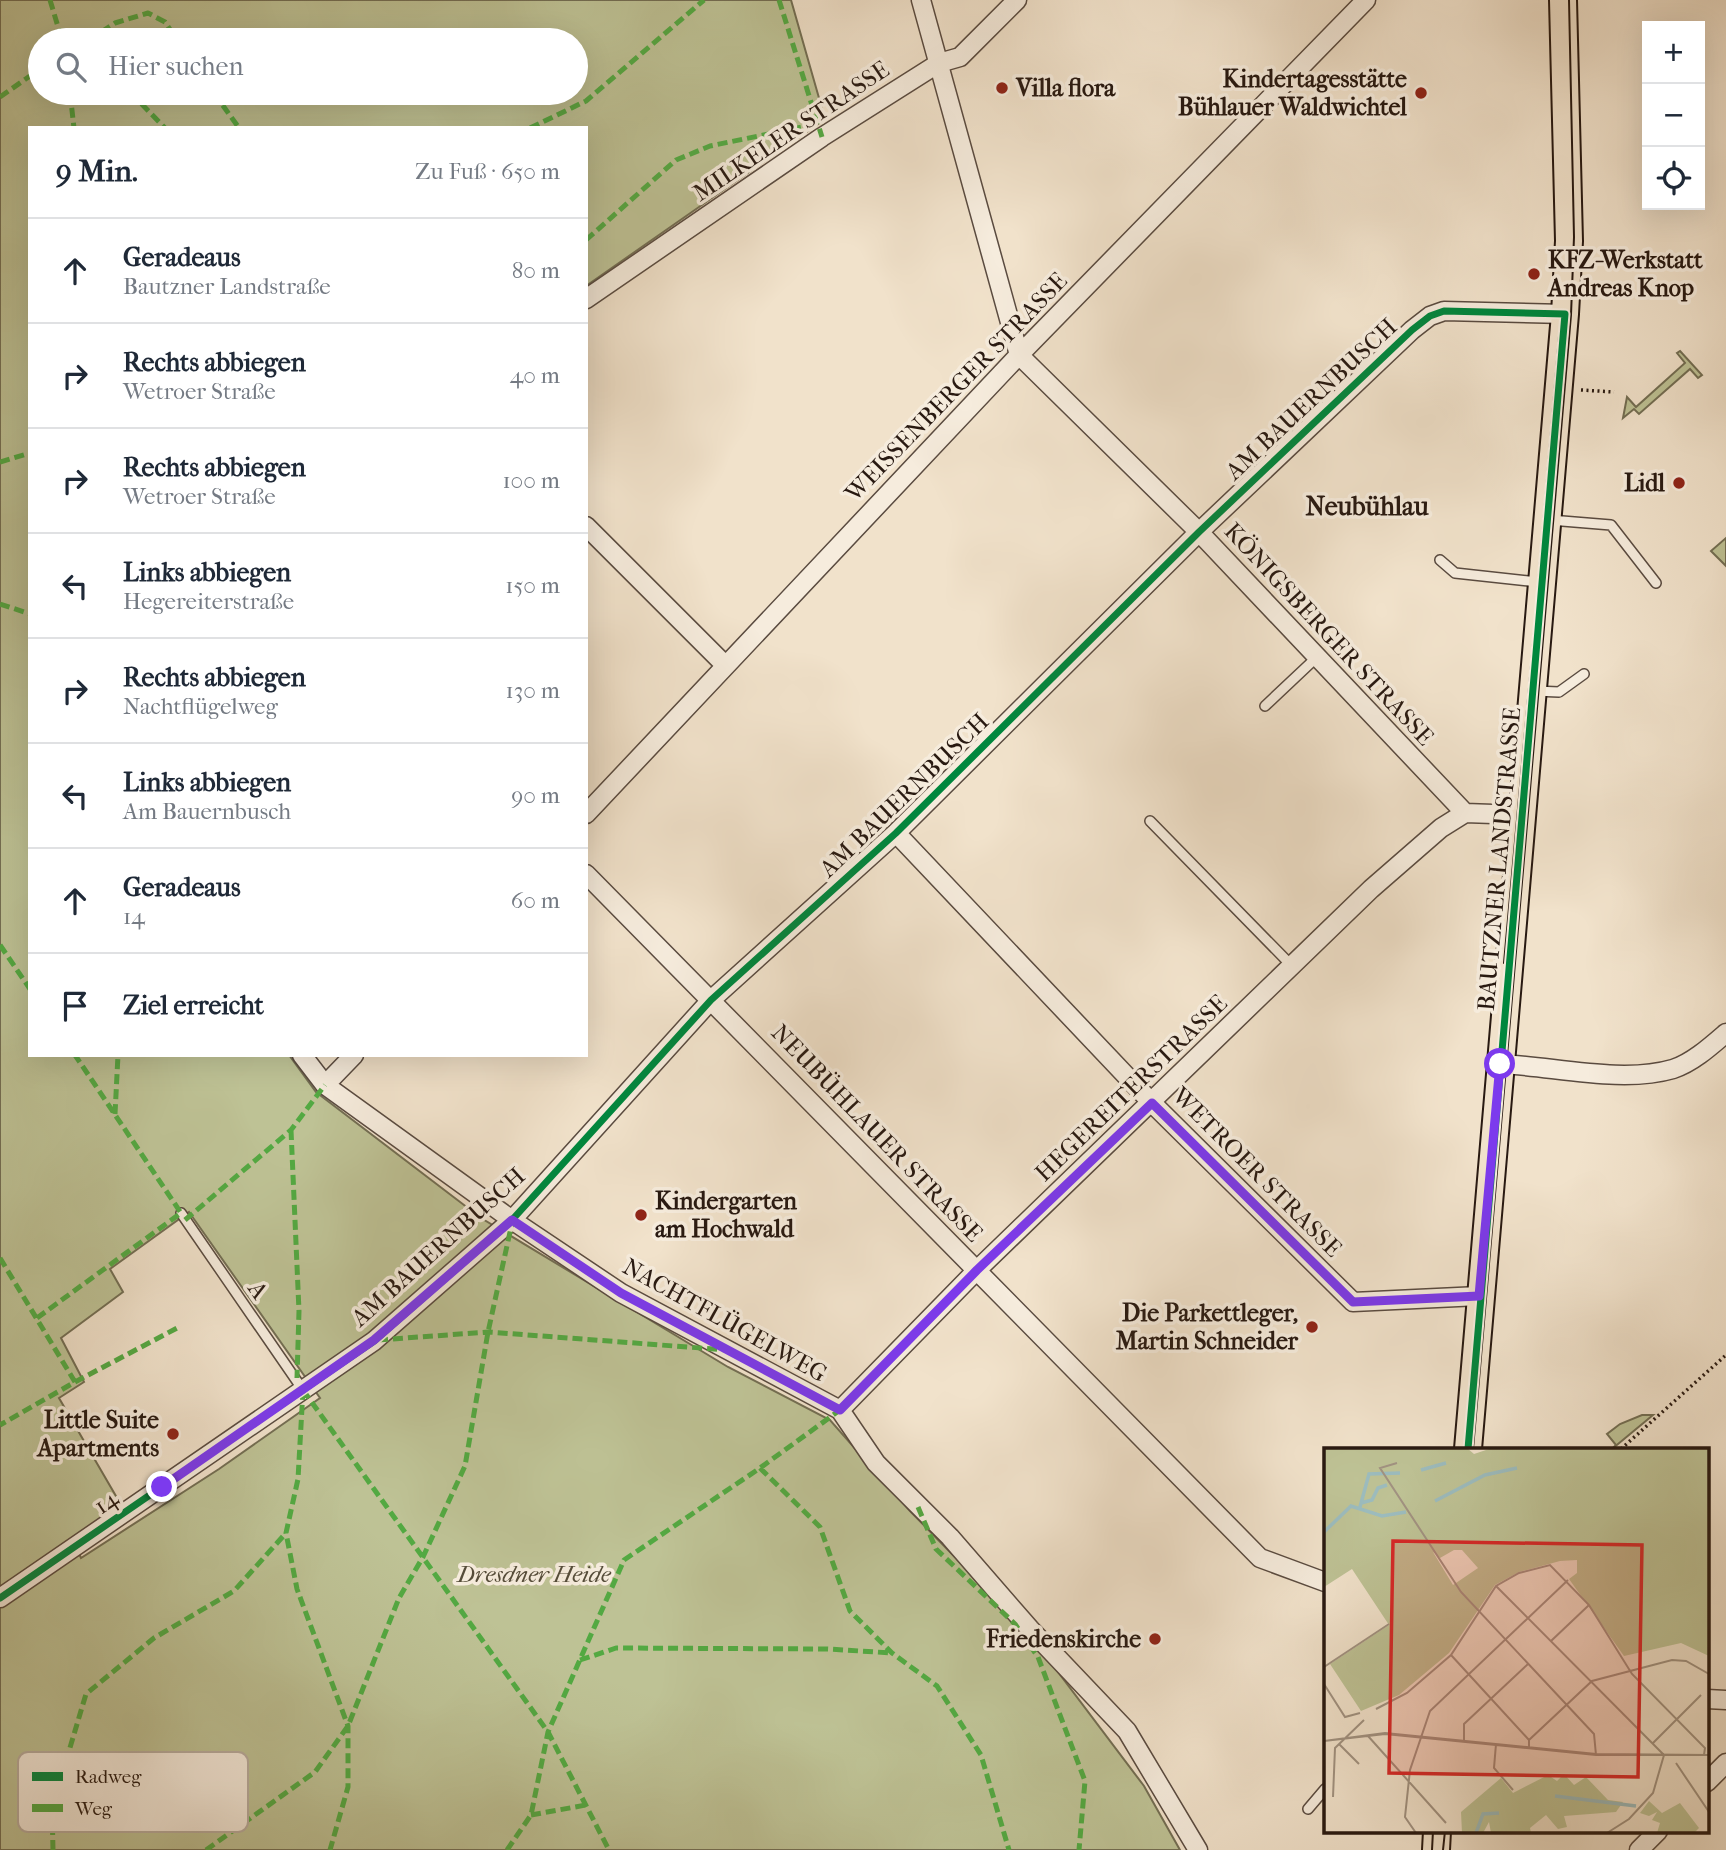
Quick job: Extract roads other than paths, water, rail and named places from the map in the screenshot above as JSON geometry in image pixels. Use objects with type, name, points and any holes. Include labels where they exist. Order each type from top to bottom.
[{"type":"main road","name":"BAUTZNER LANDSTRASSE","points":[[1468,1448],[1565,314],[1569,241],[1563,0]]},
{"type":"main road","points":[[1436,1850],[1437,1832]]},
{"type":"street","name":"KÖNIGSBERGER STRASSE","points":[[921,0],[1020,355],[1199,532],[1465,813]]},
{"type":"street","name":"MILKELER STRASSE","points":[[588,298],[822,137],[939,62],[960,57],[1017,0]]},
{"type":"street","name":"WEISSENBERGER STRASSE","points":[[588,812],[724,664],[1020,355],[1366,0]]},
{"type":"street","name":"AM BAUERNBUSCH","points":[[303,1390],[374,1340],[512,1220],[711,1000],[896,833],[1199,532],[1430,316],[1444,311],[1565,314]]},
{"type":"street","points":[[588,528],[724,664]]},
{"type":"street","points":[[1465,813],[1522,815]]},
{"type":"street","name":"HEGEREITERSTRASSE","points":[[840,1410],[977,1270],[1381,880],[1441,828],[1465,813]]},
{"type":"street","name":"WETROER STRASSE","points":[[896,833],[1152,1103],[1353,1302],[1479,1296]]},
{"type":"street","name":"NEUBÜHLAUER STRASSE","points":[[588,876],[1260,1558],[1324,1582]]},
{"type":"street","points":[[1500,1064],[1624,1074],[1661,1071],[1675,1069],[1726,1033]]},
{"type":"street","name":"NACHTFLÜGELWEG","points":[[304,1057],[325,1085],[512,1220],[621,1293],[840,1410],[876,1463],[950,1537],[1030,1629],[1127,1731],[1198,1850]]},
{"type":"street","points":[[325,1085],[352,1057]]},
{"type":"street","name":"14","points":[[0,1598],[303,1390]]},
{"type":"street","points":[[1708,1699],[1726,1700]]},
{"type":"street","points":[[1708,1782],[1726,1763]]},
{"type":"street","points":[[1639,1850],[1657,1832]]},
{"type":"lane","points":[[1548,520],[1611,525],[1656,583]]},
{"type":"lane","points":[[1440,560],[1455,573],[1542,582]]},
{"type":"lane","points":[[1265,706],[1317,657]]},
{"type":"lane","points":[[1533,691],[1559,692],[1584,674]]},
{"type":"lane","points":[[1150,821],[1292,966]]},
{"type":"lane","name":"A","points":[[181,1213],[303,1390]]},
{"type":"lane","points":[[1308,1809],[1324,1790]]},
{"type":"tram line","points":[[1473,1448],[1571,315],[1574,237],[1569,0]]},
{"type":"tram line","points":[[1537,597],[1559,336]]},
{"type":"tram line","points":[[1504,963],[1534,632]]},
{"type":"tram line","points":[[1432,1850],[1433,1832]]},
{"type":"tram line","points":[[1443,1850],[1445,1832]]},
{"type":"place","name":"Villa flora","points":[[1002,88]]},
{"type":"place","name":"Kindertagesstätte Bühlauer Waldwichtel","points":[[1421,93]]},
{"type":"place","name":"KFZ-Werkstatt Andreas Knop","points":[[1534,274]]},
{"type":"place","name":"Lidl","points":[[1679,483]]},
{"type":"place","name":"Kindergarten am Hochwald","points":[[641,1215]]},
{"type":"place","name":"Die Parkettleger, Martin Schneider","points":[[1312,1327]]},
{"type":"place","name":"Little Suite Apartments","points":[[173,1434]]},
{"type":"place","name":"Friedenskirche","points":[[1155,1639]]},
{"type":"district","name":"Neubühlau","points":[[1367,506]]},
{"type":"park label","name":"Dresdner Heide","points":[[534,1574]]}]
